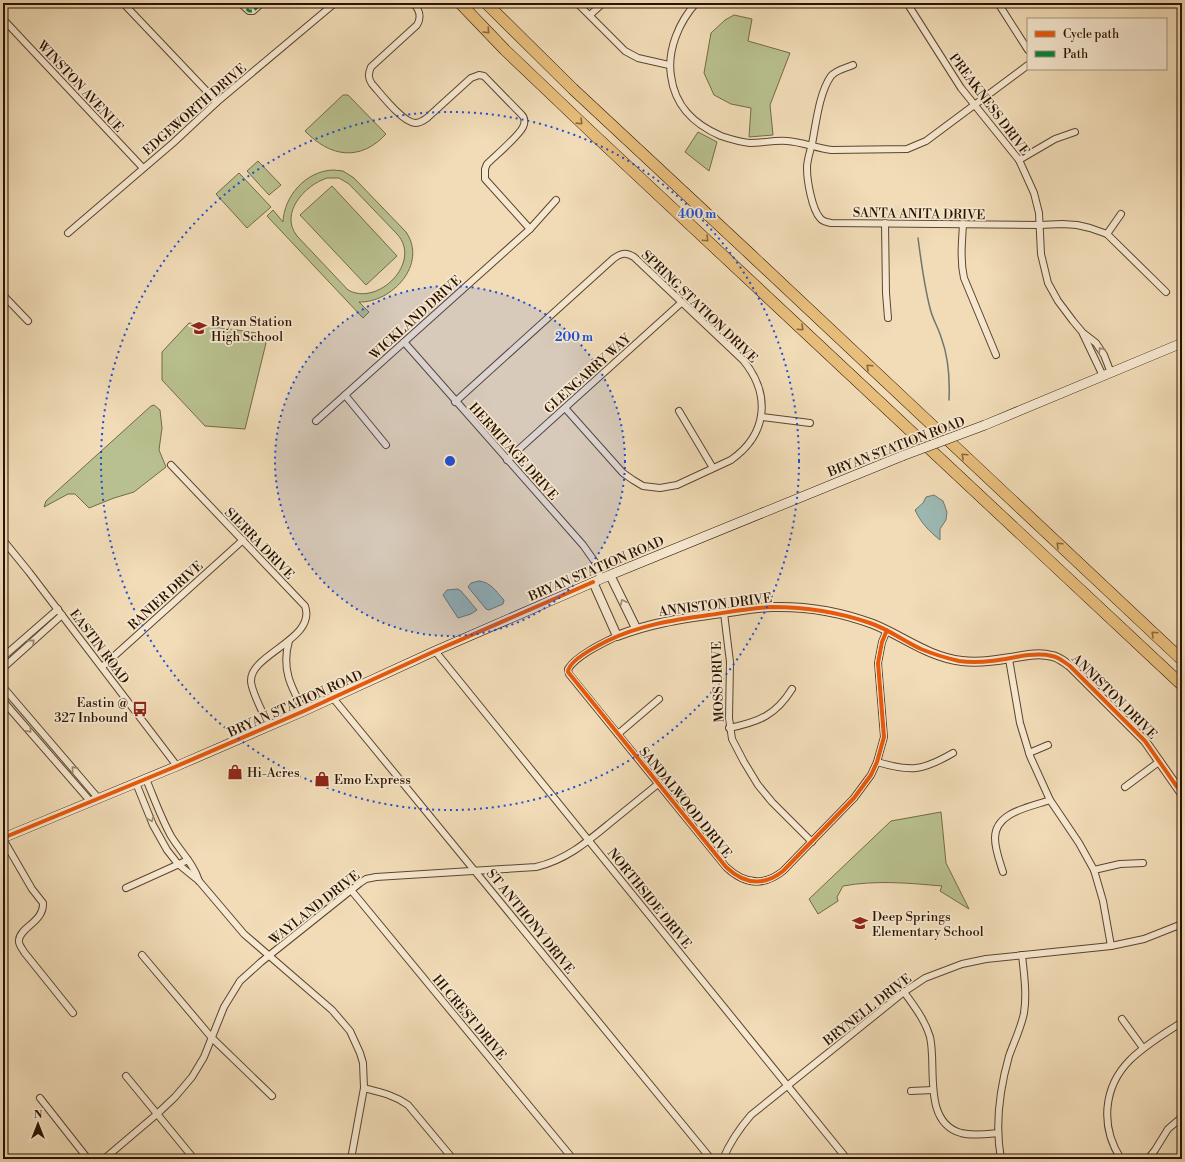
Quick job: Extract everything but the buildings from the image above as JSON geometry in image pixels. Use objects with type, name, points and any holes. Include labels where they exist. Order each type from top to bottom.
[{"type":"highway","points":[[460,3],[505,50],[1182,685]]},
{"type":"highway","points":[[486,3],[573,89],[1182,660]]},
{"type":"main road","name":"BRYAN STATION ROAD","points":[[3,839],[304,711],[435,651],[610,575],[902,456],[985,425],[1182,344]]},
{"type":"street","points":[[123,3],[217,102]]},
{"type":"street","points":[[240,3],[249,11],[253,11],[262,3]]},
{"type":"street","name":"EDGEWORTH DRIVE","points":[[68,233],[173,143],[217,102],[335,3]]},
{"type":"street","points":[[413,3],[418,8],[419,12],[419,21],[417,25],[371,67],[370,80],[372,84],[405,119],[415,123],[427,118],[471,78],[479,75],[484,76],[524,118],[524,124],[519,132],[487,164],[485,169],[486,178],[530,228]]},
{"type":"street","points":[[577,3],[625,50],[638,58],[669,65]]},
{"type":"street","points":[[590,15],[603,3]]},
{"type":"street","points":[[696,3],[686,14],[674,40],[669,65],[672,86],[680,105],[691,118],[706,129],[738,141],[750,143],[786,140],[832,150],[906,149],[926,141],[1027,66]]},
{"type":"street","name":"PREAKNESS DRIVE","points":[[907,3],[961,88],[1019,160],[1034,193],[1039,213],[1041,254],[1048,283],[1058,301],[1083,333],[1107,375]]},
{"type":"street","points":[[998,3],[1027,48]]},
{"type":"street","name":"WINSTON AVENUE","points":[[3,19],[143,168]]},
{"type":"street","name":"SANTA ANITA DRIVE","points":[[853,65],[833,74],[828,82],[818,114],[807,166],[807,176],[812,198],[818,214],[825,222],[1077,225],[1107,234],[1166,292]]},
{"type":"street","points":[[1019,160],[1054,139],[1075,132]]},
{"type":"street","name":"WICKLAND DRIVE","points":[[316,421],[530,228],[556,200]]},
{"type":"street","points":[[1107,234],[1120,214]]},
{"type":"street","points":[[885,223],[886,293],[888,318]]},
{"type":"street","points":[[963,224],[961,258],[964,278],[996,354]]},
{"type":"street","name":"SPRING STATION DRIVE","points":[[455,402],[617,256],[624,253],[629,254],[749,367],[758,383],[761,393],[762,418],[745,449],[731,460],[677,485],[665,488],[654,488],[643,486],[624,473],[565,408]]},
{"type":"street","points":[[3,295],[28,321]]},
{"type":"street","name":"GLENGARRY WAY","points":[[507,460],[681,304]]},
{"type":"street","name":"PREAKNESS DRIVE","points":[[1083,333],[1096,343],[1104,355],[1107,375]]},
{"type":"street","name":"HERMITAGE DRIVE","points":[[404,342],[455,402],[583,545],[595,562],[597,581]]},
{"type":"street","points":[[345,395],[386,445]]},
{"type":"street","points":[[679,411],[713,468]]},
{"type":"street","points":[[762,418],[810,424]]},
{"type":"street","name":"SIERRA DRIVE","points":[[171,465],[305,606],[307,619],[302,627],[255,669],[251,677],[252,688],[269,726]]},
{"type":"street","name":"EASTIN ROAD","points":[[3,540],[58,609],[177,766]]},
{"type":"street","name":"RANIER DRIVE","points":[[102,667],[243,540]]},
{"type":"street","points":[[610,575],[636,628]]},
{"type":"street","points":[[597,581],[617,636]]},
{"type":"street","name":"ANNISTON DRIVE","points":[[568,669],[574,661],[595,648],[636,628],[664,621],[772,608],[804,608],[855,618],[887,630],[921,649],[953,660],[982,662],[1043,654],[1061,659],[1070,666],[1136,732],[1160,761],[1182,794]]},
{"type":"street","points":[[3,657],[58,609]]},
{"type":"street","name":"MOSS DRIVE","points":[[724,613],[730,662],[728,708],[729,728],[737,749],[758,785],[772,802],[812,842]]},
{"type":"street","points":[[3,668],[62,615]]},
{"type":"street","name":"SANDALWOOD DRIVE","points":[[568,669],[569,674],[726,867],[738,877],[746,880],[754,882],[764,881],[777,876],[812,842],[861,790],[871,775],[877,762],[884,737],[878,663],[882,642],[887,630]]},
{"type":"street","points":[[289,640],[286,661],[287,675],[304,711]]},
{"type":"street","name":"NORTHSIDE DRIVE","points":[[435,651],[590,840],[847,1159]]},
{"type":"street","points":[[1009,659],[1020,723],[1029,752],[1050,800],[1079,843],[1094,870],[1103,901],[1111,946]]},
{"type":"street","points":[[3,687],[95,800]]},
{"type":"street","points":[[729,728],[758,721],[768,716],[782,703],[792,689]]},
{"type":"street","name":"ST ANTHONY DRIVE","points":[[332,698],[476,870],[711,1159]]},
{"type":"street","points":[[618,734],[659,699]]},
{"type":"street","points":[[3,701],[95,800]]},
{"type":"street","points":[[1029,752],[1048,745]]},
{"type":"street","points":[[877,762],[894,767],[916,769],[932,764],[953,753]]},
{"type":"street","points":[[1125,787],[1160,761]]},
{"type":"street","points":[[146,779],[167,828],[188,860],[199,881]]},
{"type":"street","points":[[136,783],[153,825],[167,850],[178,864],[199,881],[244,934],[332,1010],[350,1031],[363,1063],[364,1088],[351,1159]]},
{"type":"street","name":"WAYLAND DRIVE","points":[[104,1159],[157,1114],[175,1097],[192,1077],[204,1057],[224,1007],[235,988],[246,976],[268,956],[366,879],[376,877],[536,867],[546,865],[570,854],[590,840],[658,784]]},
{"type":"street","points":[[1003,872],[995,838],[996,830],[999,824],[1009,814],[1050,800]]},
{"type":"street","points":[[3,839],[32,889],[43,903],[40,915],[22,934],[18,940],[19,943],[24,952],[73,1013]]},
{"type":"street","points":[[126,888],[188,860]]},
{"type":"street","points":[[1094,870],[1120,864],[1143,863]]},
{"type":"street","name":"HI CREST DRIVE","points":[[351,890],[573,1159]]},
{"type":"street","name":"BRYNELL DRIVE","points":[[723,1159],[729,1145],[751,1115],[904,992],[925,978],[962,964],[986,959],[1111,946],[1144,939],[1182,924]]},
{"type":"street","points":[[142,955],[212,1038],[272,1096]]},
{"type":"street","points":[[1001,1159],[998,1133],[1002,1091],[1005,1075],[1024,1013],[1022,955]]},
{"type":"street","points":[[904,992],[921,1017],[928,1031],[932,1051],[933,1090],[940,1115],[948,1126],[963,1133],[998,1133]]},
{"type":"street","points":[[1122,1019],[1143,1048]]},
{"type":"street","points":[[1121,1159],[1110,1139],[1107,1127],[1107,1104],[1118,1075],[1129,1060],[1143,1048],[1182,1022]]},
{"type":"street","points":[[126,1076],[194,1159]]},
{"type":"street","points":[[364,1088],[388,1094],[400,1099],[408,1105],[454,1159]]},
{"type":"street","points":[[911,1091],[933,1090]]},
{"type":"street","points":[[40,1098],[88,1159]]},
{"type":"street","points":[[1148,1159],[1168,1128],[1182,1117]]},
{"type":"green space","points":[[734,15],[752,19],[748,41],[790,53],[770,105],[773,135],[749,137],[751,108],[731,104],[714,95],[704,73],[711,33],[725,20]]},
{"type":"green space","points":[[343,95],[348,95],[386,134],[366,149],[345,153],[335,151],[315,140],[305,131]]},
{"type":"green space","points":[[698,132],[717,142],[709,171],[685,152]]},
{"type":"green space","points":[[258,161],[281,185],[269,195],[247,171]]},
{"type":"green space","points":[[323,171],[343,171],[354,178],[406,232],[412,244],[413,257],[409,268],[403,279],[394,289],[371,301],[359,302],[369,312],[363,318],[267,216],[273,210],[283,222],[284,212],[292,194],[306,180]],"holes":[[[327,178],[339,178],[349,184],[397,234],[404,245],[405,257],[401,269],[394,279],[384,287],[372,292],[360,294],[348,290],[297,236],[292,227],[291,218],[293,209],[303,193],[310,187]]]},
{"type":"green space","points":[[239,173],[271,207],[247,228],[216,194]]},
{"type":"green space","points":[[332,186],[397,256],[366,285],[300,215]]},
{"type":"green space","points":[[189,323],[257,333],[266,343],[245,429],[205,426],[162,380],[162,352]]},
{"type":"green space","points":[[154,405],[160,410],[162,428],[159,450],[166,467],[134,492],[89,508],[75,494],[68,494],[44,507],[46,501],[151,406]]},
{"type":"green space","points":[[941,812],[946,863],[969,909],[940,891],[942,886],[904,883],[868,883],[843,886],[837,897],[838,901],[818,914],[809,899],[891,821]]},
{"type":"water","points":[[934,495],[943,501],[947,512],[946,520],[940,529],[940,540],[920,519],[915,510],[923,503],[926,497]]},
{"type":"water","points":[[479,581],[492,587],[504,600],[503,604],[489,610],[486,609],[468,587],[471,583]]},
{"type":"water","points":[[458,589],[477,610],[471,614],[458,618],[443,595],[447,590]]},
{"type":"waterway","points":[[918,238],[928,299],[932,315],[944,345],[947,360],[949,400]]},
{"type":"marked path","points":[[240,3],[249,11],[253,11],[262,3]]},
{"type":"cycle path","points":[[3,838],[177,766],[304,711],[435,651],[593,582]]},
{"type":"cycle path","points":[[887,630],[882,642],[878,663],[884,737],[877,762],[871,775],[854,798],[783,871],[768,880],[761,881],[747,880],[733,873],[726,867],[568,672],[573,663],[597,646],[619,635],[644,627],[683,619],[748,609],[772,607],[821,611],[858,619],[883,628],[890,632],[915,646],[921,649],[959,661],[988,662],[1034,655],[1052,656],[1070,666],[1145,741],[1182,794]]},
{"type":"place","name":"Bryan Station High School","points":[[199,328]]},
{"type":"place","name":"Eastin @ 327 Inbound","points":[[140,709]]},
{"type":"place","name":"Hi-Acres","points":[[235,772]]},
{"type":"place","name":"Emo Express","points":[[322,779]]},
{"type":"place","name":"Deep Springs Elementary School","points":[[860,923]]}]
